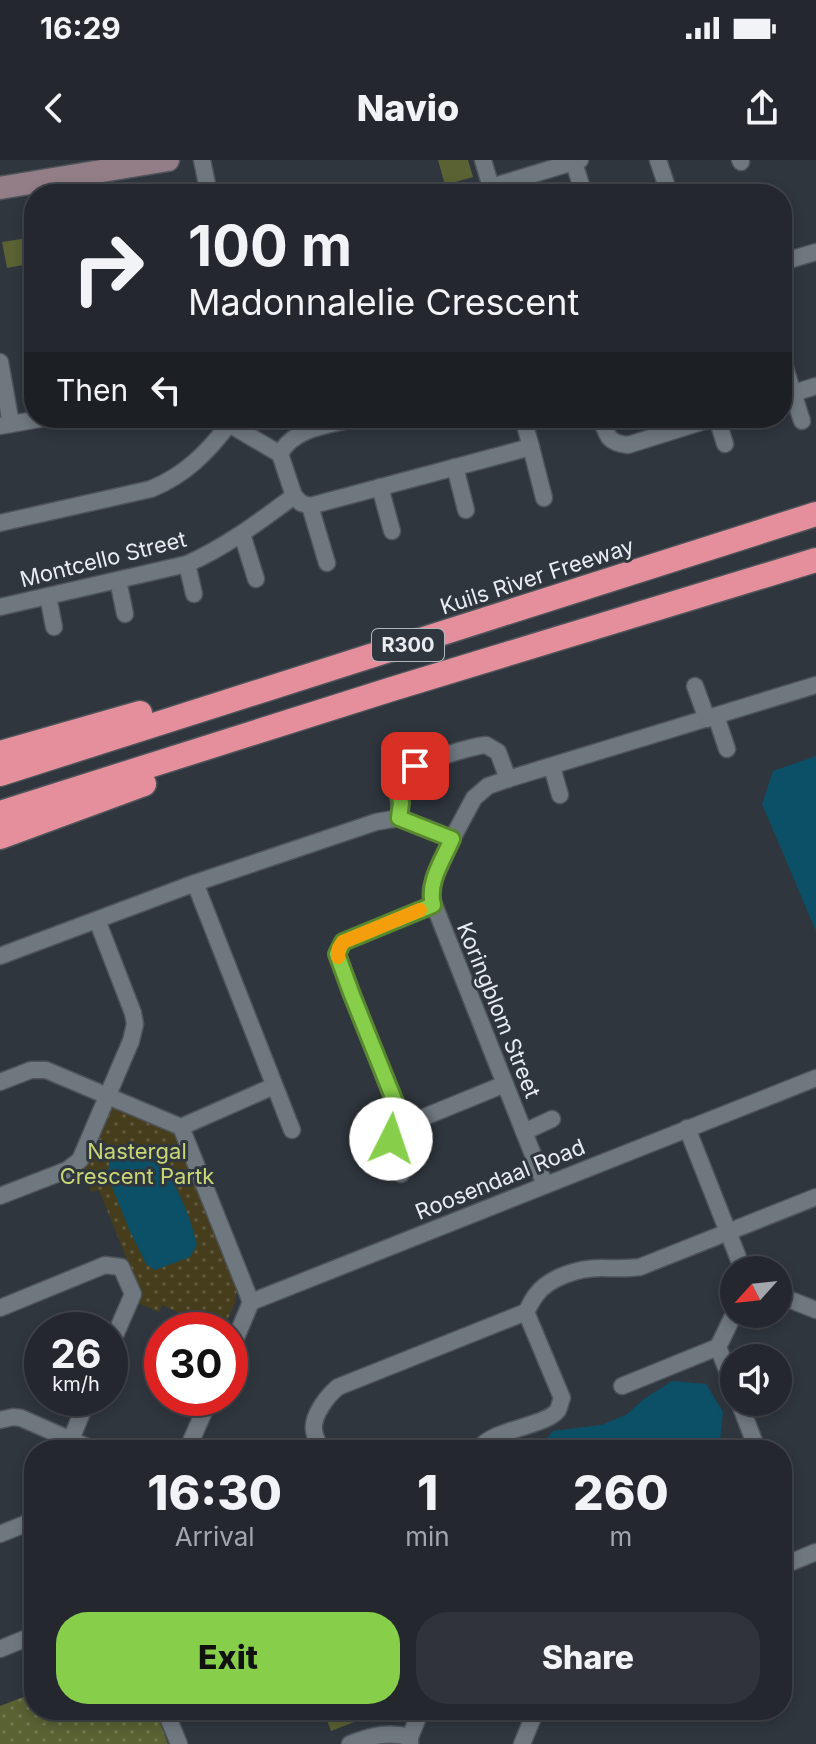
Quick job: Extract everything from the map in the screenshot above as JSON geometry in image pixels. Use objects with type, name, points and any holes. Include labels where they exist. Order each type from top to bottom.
[{"type":"highway","name":"Kuils River Freeway","points":[[0,774],[816,514]]},
{"type":"highway","name":"R300","points":[[0,813],[816,560]]},
{"type":"highway","points":[[0,753],[299,666],[345,665]]},
{"type":"highway","points":[[0,837],[327,720],[392,689]]},
{"type":"street","points":[[0,188],[168,160]]},
{"type":"street","points":[[202,160],[207,184]]},
{"type":"street","points":[[483,160],[490,184]]},
{"type":"street","points":[[658,160],[666,184]]},
{"type":"street","points":[[512,184],[576,161],[582,184]]},
{"type":"street","points":[[792,259],[816,252]]},
{"type":"street","points":[[0,362],[5,425]]},
{"type":"street","points":[[792,393],[816,386]]},
{"type":"street","points":[[792,404],[802,421]]},
{"type":"street","points":[[0,523],[166,483],[202,457],[225,428]]},
{"type":"street","points":[[241,428],[280,454],[294,496],[310,506],[531,447]]},
{"type":"street","points":[[280,454],[296,435],[321,428]]},
{"type":"street","points":[[526,428],[544,498]]},
{"type":"street","points":[[605,428],[615,443],[628,445],[683,428]]},
{"type":"street","points":[[719,428],[725,444]]},
{"type":"street","points":[[455,467],[466,510]]},
{"type":"street","points":[[380,487],[392,531]]},
{"type":"street","name":"Montcello Street","points":[[0,607],[187,564],[242,534],[294,496]]},
{"type":"street","points":[[310,506],[327,563]]},
{"type":"street","points":[[242,534],[256,579]]},
{"type":"street","points":[[187,564],[194,594]]},
{"type":"street","points":[[118,580],[125,614]]},
{"type":"street","points":[[48,596],[54,627]]},
{"type":"street","name":"Koringblom Street","points":[[545,1185],[431,897],[432,885],[469,806],[477,794],[488,786],[508,779],[816,685]]},
{"type":"street","points":[[695,686],[727,749]]},
{"type":"street","points":[[399,818],[401,803],[397,779],[415,766],[486,745],[501,756],[508,779]]},
{"type":"street","points":[[552,767],[560,795]]},
{"type":"street","points":[[0,956],[195,883],[362,826],[399,818],[452,839]]},
{"type":"street","points":[[195,883],[292,1130]]},
{"type":"street","points":[[433,905],[343,942],[337,954],[401,1117],[412,1122],[505,1084]]},
{"type":"street","points":[[0,1196],[67,1170],[80,1160],[131,1041],[135,1024],[128,999],[97,920]]},
{"type":"street","points":[[0,1082],[31,1070],[46,1070],[181,1127],[251,1302],[247,1312]]},
{"type":"street","name":"Roosendaal Road","points":[[251,1302],[816,1078]]},
{"type":"street","points":[[181,1127],[274,1086]]},
{"type":"street","points":[[401,1117],[393,1132],[391,1146],[401,1174]]},
{"type":"street","points":[[524,1132],[552,1119]]},
{"type":"street","points":[[687,1128],[738,1256]]},
{"type":"street","points":[[317,1440],[314,1424],[326,1399],[338,1387],[526,1312],[543,1288],[568,1275],[598,1268],[640,1267],[816,1197]]},
{"type":"street","points":[[0,1308],[105,1265],[121,1267],[133,1294],[125,1312]]},
{"type":"street","points":[[792,1301],[816,1310]]},
{"type":"street","points":[[489,1440],[550,1416],[559,1409],[562,1398],[526,1312]]},
{"type":"street","points":[[622,1386],[718,1347],[727,1328]]},
{"type":"street","points":[[718,1347],[720,1352]]},
{"type":"street","points":[[70,1440],[80,1416]]},
{"type":"street","points":[[191,1440],[202,1416]]},
{"type":"street","points":[[744,1416],[754,1440]]},
{"type":"street","points":[[0,1420],[21,1418],[59,1440]]},
{"type":"street","points":[[0,1534],[24,1524]]},
{"type":"street","points":[[792,1562],[816,1552]]},
{"type":"street","points":[[0,1649],[24,1639]]},
{"type":"street","points":[[169,1720],[179,1744]]},
{"type":"street","points":[[350,1744],[379,1734],[394,1733],[410,1740],[417,1720]]},
{"type":"street","points":[[524,1743],[532,1720]]},
{"type":"green space","points":[[438,160],[468,160],[473,177],[445,184]]},
{"type":"green space","points":[[24,239],[24,265],[7,268],[2,242]]},
{"type":"green space","points":[[24,1697],[24,1720],[159,1720],[168,1744],[0,1744],[0,1706]]},
{"type":"green space","points":[[327,1720],[359,1720],[331,1731]]},
{"type":"sand","name":"Nastergal Crescent Partk","points":[[115,1105],[174,1132],[237,1289],[231,1312],[177,1312],[162,1305],[159,1312],[135,1302],[130,1267],[99,1190],[91,1192],[81,1166],[110,1106]]},
{"type":"water","points":[[816,756],[816,931],[762,804],[773,771]]},
{"type":"water","points":[[155,1151],[180,1196],[197,1245],[190,1257],[155,1270],[146,1264],[129,1229],[108,1172],[110,1159],[121,1153]]},
{"type":"water","points":[[672,1381],[706,1384],[723,1416],[720,1440],[545,1440],[553,1431],[601,1425],[626,1415]]},
{"type":"slow traffic","points":[[338,957],[343,942],[420,910]]},
{"type":"route","points":[[391,1139],[401,1117],[337,954],[343,942],[433,905],[432,885],[452,839],[399,818],[401,803],[397,779],[415,766]]}]
